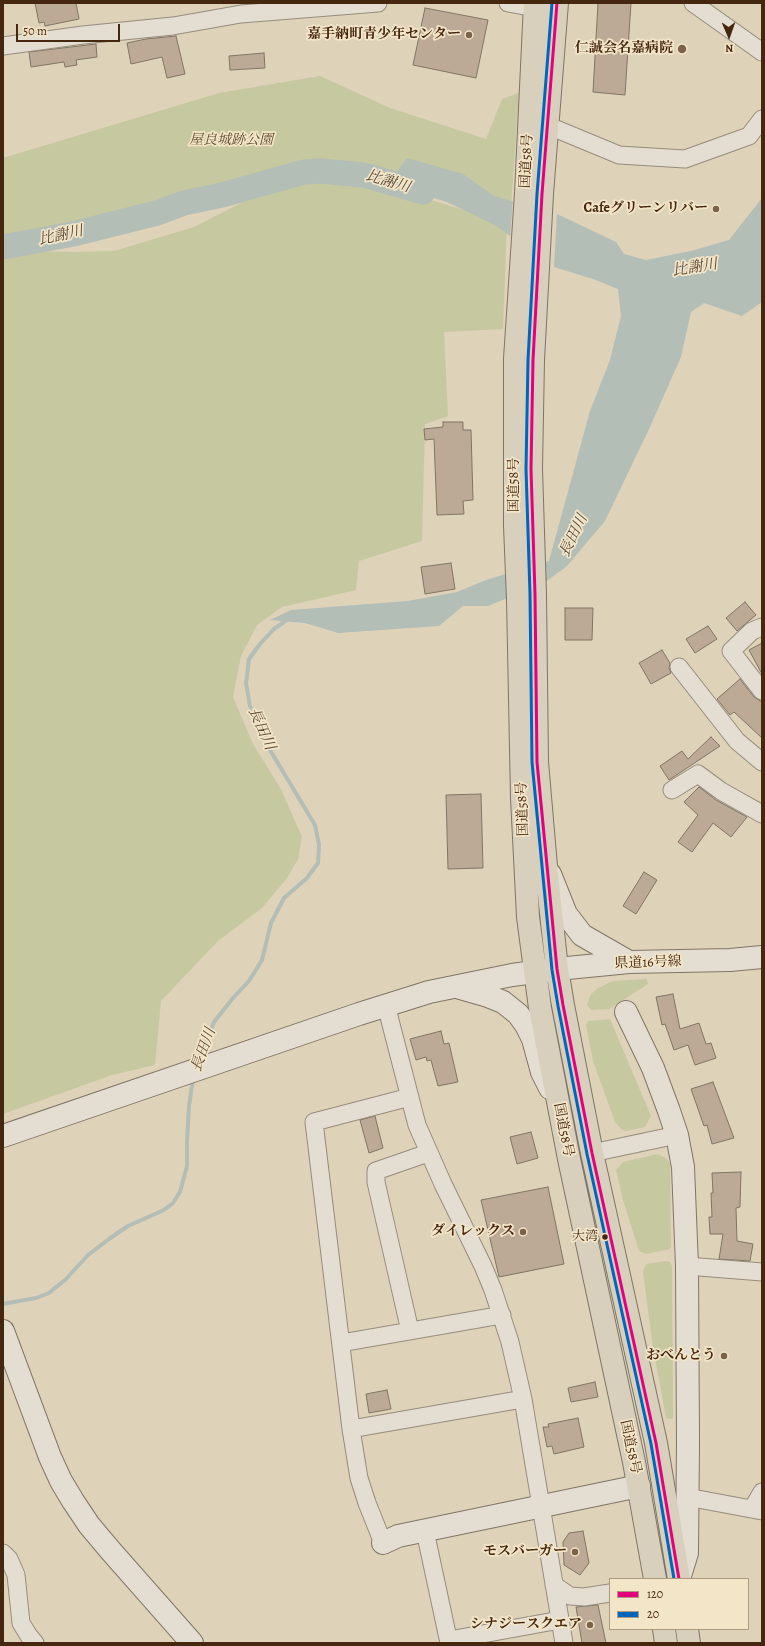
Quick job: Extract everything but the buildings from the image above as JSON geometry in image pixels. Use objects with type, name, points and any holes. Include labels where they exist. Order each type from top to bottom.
[{"type":"highway","name":"国道58号","points":[[538,122],[557,3]]},
{"type":"highway","name":"国道58号","points":[[535,6],[538,122],[530,266],[515,359],[515,526],[525,558],[537,762],[546,866],[558,969],[576,1076],[656,1443],[679,1578]]},
{"type":"highway","name":"国道58号","points":[[527,596],[522,798],[528,917],[535,972],[558,1105],[638,1486],[655,1578]]},
{"type":"highway","points":[[664,1630],[666,1643]]},
{"type":"highway","points":[[687,1630],[689,1643]]},
{"type":"street","points":[[3,46],[82,35],[173,26],[241,8],[378,3]]},
{"type":"street","points":[[508,3],[535,6]]},
{"type":"street","points":[[694,3],[762,52]]},
{"type":"street","points":[[538,122],[619,155],[685,159],[749,136],[762,120]]},
{"type":"street","points":[[762,627],[752,630],[731,651],[762,690]]},
{"type":"street","points":[[679,668],[737,741],[762,762]]},
{"type":"street","points":[[672,790],[698,774],[721,791],[762,814]]},
{"type":"street","points":[[546,866],[566,914],[582,935],[629,962]]},
{"type":"street","name":"県道16号線","points":[[3,1136],[359,1014],[429,992],[558,969],[629,962],[730,960],[762,956]]},
{"type":"street","points":[[456,987],[503,1002],[518,1014],[530,1032],[542,1072],[558,1105]]},
{"type":"street","points":[[386,1005],[417,1125],[428,1153],[483,1266],[502,1315],[510,1342],[523,1399],[564,1643]]},
{"type":"street","points":[[626,1012],[653,1068],[677,1135],[683,1167],[687,1266],[688,1443],[687,1553],[679,1578]]},
{"type":"street","points":[[410,1097],[314,1122],[351,1428],[359,1478],[383,1543],[398,1536],[638,1486]]},
{"type":"street","points":[[592,1153],[677,1135]]},
{"type":"street","points":[[410,1332],[376,1182],[376,1171],[428,1153]]},
{"type":"street","points":[[687,1266],[762,1272]]},
{"type":"street","points":[[341,1343],[502,1315]]},
{"type":"street","points":[[3,1331],[50,1457],[61,1481],[73,1501],[110,1550],[192,1643]]},
{"type":"street","points":[[351,1428],[523,1399]]},
{"type":"street","points":[[687,1497],[757,1510],[762,1492]]},
{"type":"street","points":[[425,1531],[449,1641],[560,1620]]},
{"type":"street","points":[[3,1553],[9,1559],[16,1574],[21,1623],[28,1641]]},
{"type":"street","points":[[554,1585],[570,1596],[584,1597],[609,1593]]},
{"type":"green space","name":"屋良城跡公園","points":[[320,76],[390,108],[486,139],[502,99],[519,93],[510,222],[373,177],[304,172],[157,213],[51,238],[3,247],[3,158],[219,93]]},
{"type":"green space","points":[[306,176],[375,183],[507,223],[503,329],[444,332],[448,416],[425,424],[422,541],[359,561],[356,590],[282,607],[257,625],[241,656],[233,697],[253,744],[281,789],[302,837],[298,859],[287,878],[262,908],[218,941],[161,1001],[155,1065],[112,1075],[3,1114],[3,260],[37,251],[114,251],[194,227],[251,198]]},
{"type":"green space","points":[[647,979],[648,984],[609,1009],[591,1010],[587,1005],[591,994],[598,988],[613,981]]},
{"type":"green space","points":[[610,1019],[651,1116],[645,1127],[626,1131],[621,1129],[615,1122],[593,1061],[586,1025],[588,1021]]},
{"type":"green space","points":[[658,1154],[667,1159],[670,1164],[671,1246],[670,1249],[646,1254],[639,1251],[623,1200],[616,1170],[623,1162]]},
{"type":"green space","points":[[666,1261],[670,1262],[672,1266],[673,1418],[670,1419],[666,1418],[652,1341],[643,1271],[646,1264]]},
{"type":"water","points":[[407,158],[463,174],[494,196],[557,214],[616,242],[624,254],[646,260],[691,251],[729,240],[762,198],[762,302],[742,316],[704,303],[691,312],[681,357],[649,429],[605,521],[567,566],[544,583],[488,606],[463,606],[439,626],[338,633],[305,623],[270,620],[291,610],[408,601],[457,592],[486,580],[549,561],[590,411],[610,360],[621,316],[618,289],[596,280],[551,266],[495,225],[447,202],[388,184]]},
{"type":"pier","points":[[513,199],[557,212],[554,268],[550,267],[510,238]]},
{"type":"waterway","name":"比謝川","points":[[3,247],[73,234],[157,213],[184,203],[222,195],[304,172],[321,171],[364,175],[423,192]]},
{"type":"waterway","name":"長田川","points":[[198,1061],[214,1022],[249,981],[262,960],[271,923],[284,898],[307,878],[318,863],[319,845],[315,825],[267,745],[263,731],[250,706],[246,683],[249,659],[274,629],[288,619]]},
{"type":"waterway","name":"長田川","points":[[3,1304],[36,1298],[49,1293],[66,1279],[88,1255],[109,1239],[128,1226],[164,1210],[173,1203],[180,1192],[187,1166],[189,1106],[193,1079]]},
{"type":"transit line","name":"20","points":[[552,3],[537,194],[528,360],[526,469],[530,594],[532,762],[552,970],[558,1006],[587,1154],[651,1444],[674,1578]]},
{"type":"transit line","name":"120","points":[[557,3],[542,194],[533,360],[531,469],[535,594],[537,762],[557,969],[563,1005],[592,1153],[656,1443],[679,1578]]},
{"type":"place","name":"嘉手納町青少年センター","points":[[469,35]]},
{"type":"place","name":"仁誠会名嘉病院","points":[[682,49]]},
{"type":"place","name":"Cafeグリーンリバー","points":[[716,209]]},
{"type":"place","name":"ダイレックス","points":[[523,1232]]},
{"type":"place","name":"大湾","points":[[605,1237]]},
{"type":"place","name":"おべんとう","points":[[724,1356]]},
{"type":"place","name":"モスバーガー","points":[[575,1552]]},
{"type":"place","name":"シナジースクエア","points":[[590,1625]]}]
